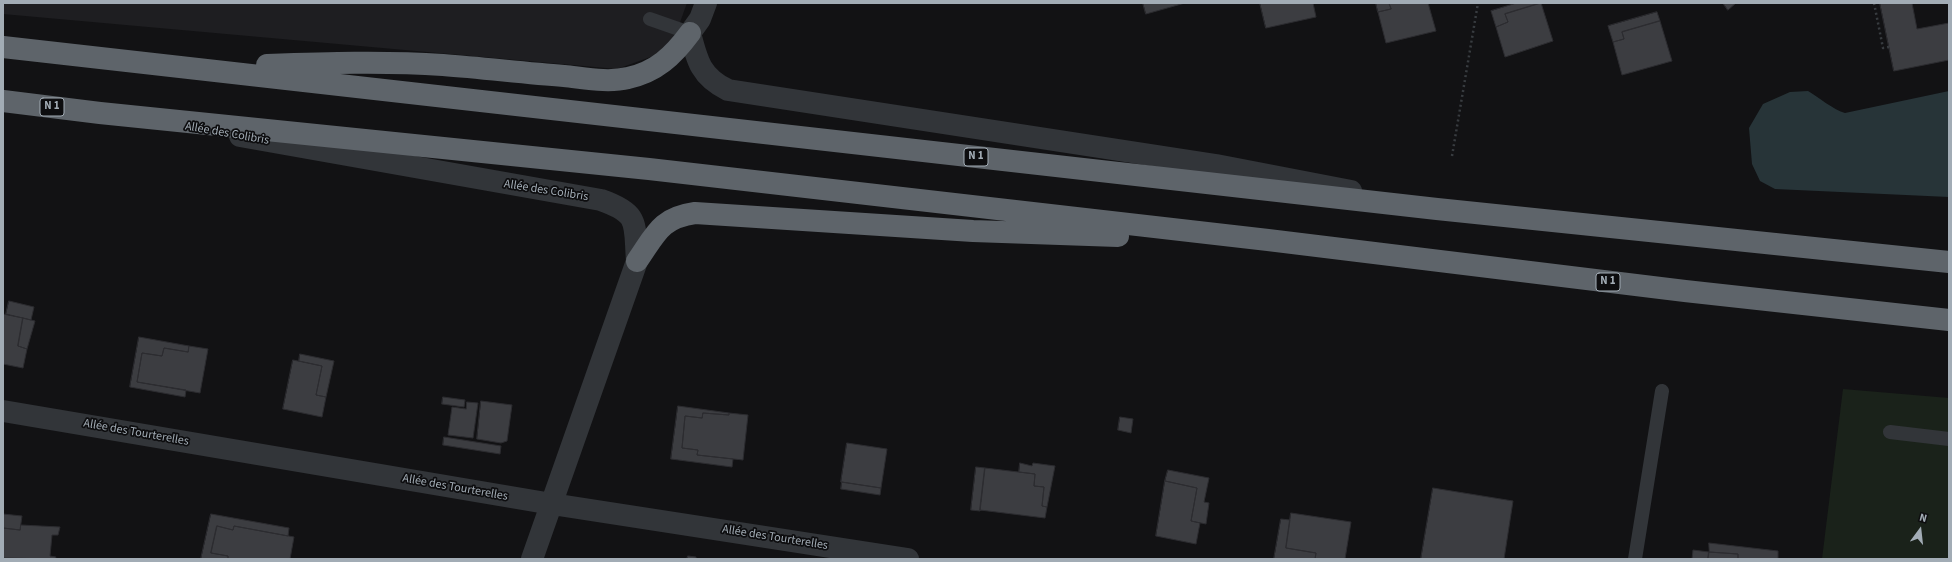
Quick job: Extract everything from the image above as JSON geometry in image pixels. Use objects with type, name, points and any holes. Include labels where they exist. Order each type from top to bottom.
[{"type":"highway","points":[[198,68],[305,63],[377,63],[441,65],[579,78],[626,78],[640,74],[662,63],[675,53],[690,33]]},
{"type":"highway","name":"N 1","points":[[3,47],[1437,209],[1949,262]]},
{"type":"highway","name":"N 1","points":[[3,101],[100,113],[649,169],[1268,240],[1685,291],[1949,320]]},
{"type":"highway","points":[[637,261],[663,225],[676,217],[695,213],[973,231],[1268,240]]},
{"type":"street","points":[[706,3],[700,18],[690,33],[696,58],[702,70],[717,85],[728,90],[1216,165],[1437,209]]},
{"type":"street","name":"Allée des Colibris","points":[[100,113],[401,164],[601,200],[623,209],[634,223],[637,261],[532,559]]},
{"type":"street","name":"Allée des Tourterelles","points":[[3,411],[552,504],[902,559]]},
{"type":"lane","points":[[650,19],[690,33]]},
{"type":"lane","points":[[1635,559],[1662,391]]},
{"type":"lane","points":[[1890,432],[1949,439]]},
{"type":"path","points":[[1452,156],[1478,3]]},
{"type":"path","points":[[1874,3],[1883,48],[1889,47]]},
{"type":"shaded area","points":[[3,3],[687,3],[670,50],[617,69],[3,14]]},
{"type":"shaded area","points":[[1808,91],[1845,113],[1949,91],[1949,197],[1775,189],[1760,181],[1752,164],[1749,128],[1763,104],[1790,92]]},
{"type":"shaded area","points":[[1843,389],[1949,398],[1949,559],[1822,559]]},
{"type":"building","points":[[1143,3],[1185,3],[1146,14]]},
{"type":"building","points":[[1260,3],[1313,3],[1316,17],[1266,28]]},
{"type":"building","points":[[1376,3],[1389,3],[1391,9],[1378,12]]},
{"type":"building","points":[[1389,3],[1428,3],[1436,31],[1386,43],[1378,12],[1391,9]]},
{"type":"building","points":[[1517,3],[1541,3],[1505,14],[1508,22],[1496,27],[1491,11]]},
{"type":"building","points":[[1541,3],[1553,41],[1505,57],[1496,27],[1508,22],[1505,14]]},
{"type":"building","points":[[1723,3],[1736,3],[1728,10]]},
{"type":"building","points":[[1880,3],[1912,3],[1917,29],[1949,23],[1949,60],[1894,71]]},
{"type":"building","points":[[1657,12],[1660,21],[1622,32],[1624,39],[1613,42],[1608,26]]},
{"type":"building","points":[[1660,21],[1672,61],[1622,75],[1613,42],[1624,39],[1622,32]]},
{"type":"building","points":[[9,301],[34,307],[31,320],[6,314]]},
{"type":"building","points":[[3,314],[23,318],[18,346],[27,349],[23,368],[3,364]]},
{"type":"building","points":[[23,318],[35,321],[27,349],[18,346]]},
{"type":"building","points":[[139,337],[189,346],[188,352],[164,348],[162,356],[142,353],[137,382],[186,390],[185,397],[130,387]]},
{"type":"building","points":[[189,346],[208,349],[200,393],[137,382],[142,353],[162,356],[164,348],[188,352]]},
{"type":"building","points":[[300,354],[334,361],[326,397],[316,395],[322,366],[299,361]]},
{"type":"building","points":[[293,360],[322,366],[316,395],[326,397],[322,417],[283,409]]},
{"type":"building","points":[[443,397],[465,400],[464,407],[442,404]]},
{"type":"building","points":[[481,401],[512,405],[507,441],[501,443],[477,439]]},
{"type":"building","points":[[467,402],[478,403],[473,438],[448,435],[452,407],[466,409]]},
{"type":"building","points":[[678,406],[729,413],[729,415],[703,413],[702,418],[685,416],[682,448],[698,450],[697,455],[733,459],[732,467],[671,459]]},
{"type":"building","points":[[703,413],[748,415],[743,460],[697,455],[698,450],[682,448],[685,416],[702,418]]},
{"type":"building","points":[[1120,417],[1133,419],[1131,433],[1118,430]]},
{"type":"building","points":[[444,437],[501,446],[500,454],[443,445]]},
{"type":"building","points":[[847,443],[887,449],[881,488],[841,482]]},
{"type":"building","points":[[1020,463],[1032,466],[1033,463],[1055,466],[1047,507],[1042,506],[1044,487],[1034,486],[1035,474],[1019,472]]},
{"type":"building","points":[[976,467],[985,468],[980,511],[971,510]]},
{"type":"building","points":[[985,468],[1035,474],[1034,486],[1044,487],[1042,506],[1047,507],[1045,518],[980,510]]},
{"type":"building","points":[[1168,470],[1209,478],[1204,502],[1209,503],[1206,524],[1191,521],[1197,488],[1165,481]]},
{"type":"building","points":[[1165,481],[1197,488],[1191,521],[1200,523],[1196,544],[1156,536]]},
{"type":"building","points":[[842,482],[881,488],[880,495],[841,489]]},
{"type":"building","points":[[1433,488],[1513,501],[1504,559],[1421,559]]},
{"type":"building","points":[[1291,513],[1351,522],[1345,559],[1315,559],[1316,553],[1286,548]]},
{"type":"building","points":[[3,514],[22,516],[20,530],[3,528]]},
{"type":"building","points":[[211,514],[289,528],[288,536],[234,526],[233,530],[217,526],[211,553],[228,556],[228,559],[201,559]]},
{"type":"building","points":[[1281,519],[1290,520],[1286,548],[1316,553],[1315,559],[1274,559]]},
{"type":"building","points":[[21,525],[60,527],[58,535],[52,535],[50,556],[56,557],[55,559],[3,558],[3,528],[20,530]]},
{"type":"building","points":[[217,526],[233,530],[234,526],[294,537],[290,559],[228,559],[228,556],[211,553]]},
{"type":"building","points":[[1709,543],[1778,551],[1778,559],[1738,559],[1738,554],[1709,552]]},
{"type":"building","points":[[1693,550],[1709,552],[1708,559],[1692,559]]},
{"type":"building","points":[[1709,552],[1738,554],[1738,559],[1708,559]]},
{"type":"building","points":[[688,556],[696,557],[696,559],[687,559]]}]
